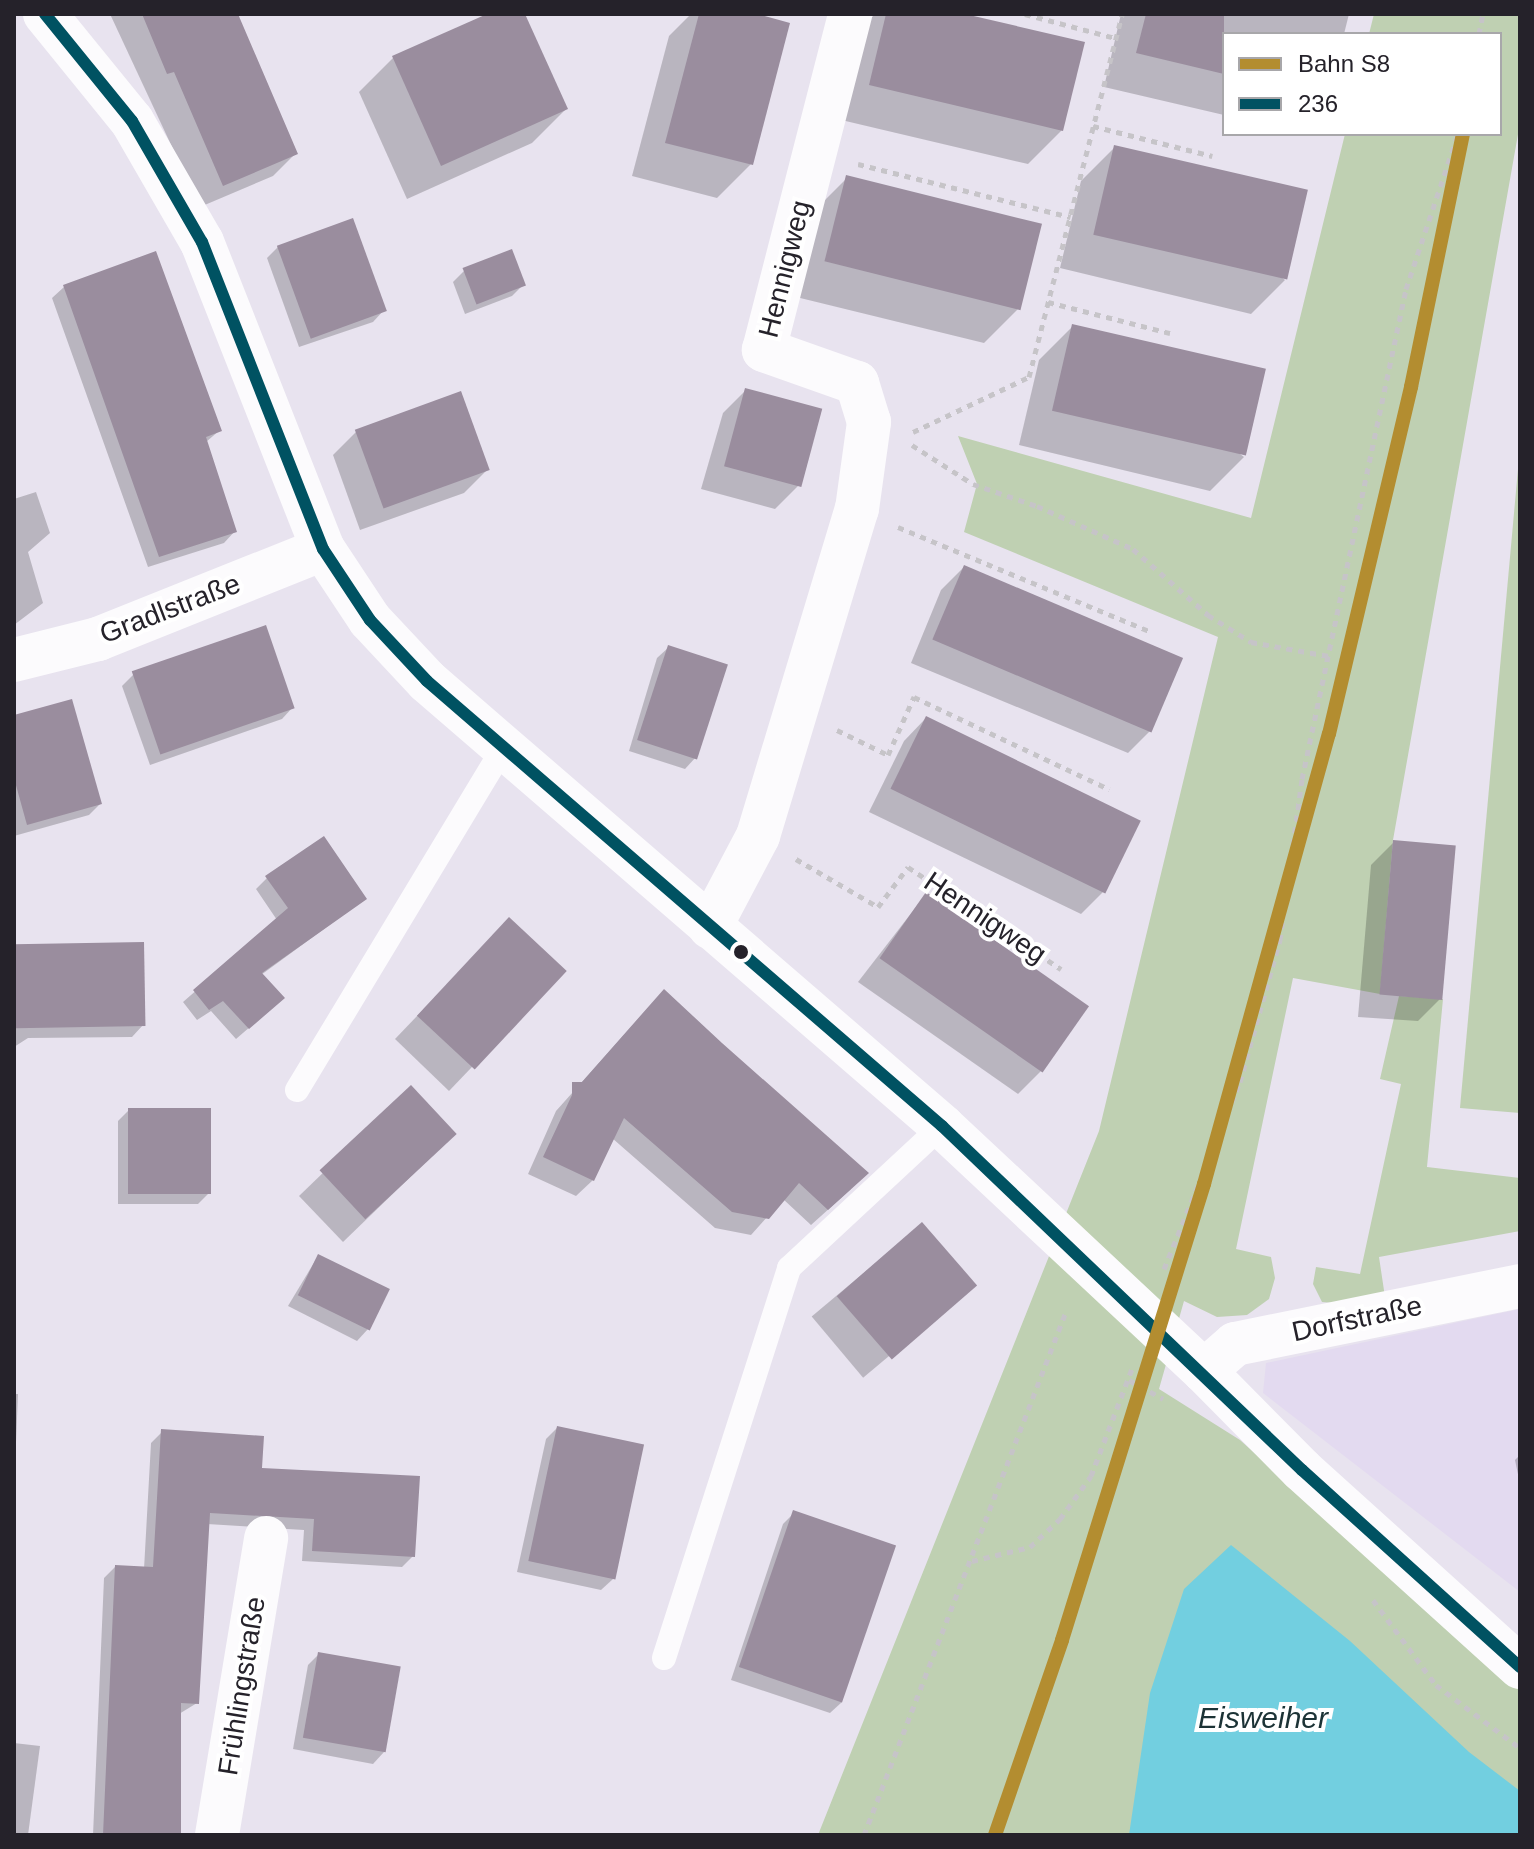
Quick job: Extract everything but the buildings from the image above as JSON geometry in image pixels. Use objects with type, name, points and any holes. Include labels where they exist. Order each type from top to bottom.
[{"type":"street","points":[[45,14],[132,121],[202,242],[323,549],[370,620],[427,681],[942,1126],[1147,1321],[1204,1371],[1302,1470],[1520,1667]]},
{"type":"street","name":"Hennigweg","points":[[710,927],[758,836],[857,509],[869,422],[857,383],[764,350],[850,14]]},
{"type":"street","name":"Gradlstraße","points":[[14,660],[98,639],[323,549]]},
{"type":"street","name":"Dorfstraße","points":[[1204,1371],[1235,1344],[1520,1286]]},
{"type":"street","name":"Frühlingstraße","points":[[217,1835],[266,1538]]},
{"type":"lane","points":[[297,1090],[503,748]]},
{"type":"lane","points":[[664,1658],[789,1268],[942,1126]]},
{"type":"path","points":[[1025,14],[1115,38]]},
{"type":"path","points":[[1122,14],[1029,377],[900,438],[973,484],[1037,506],[1133,549],[1208,615],[1251,642],[1329,656]]},
{"type":"path","points":[[1093,126],[1212,156]]},
{"type":"path","points":[[972,1561],[1030,1547],[1060,1519],[1091,1476],[1147,1321],[1240,1082],[1280,940],[1302,779],[1406,289],[1457,136]]},
{"type":"path","points":[[849,161],[1070,217]]},
{"type":"path","points":[[1048,302],[1170,333]]},
{"type":"path","points":[[857,509],[1152,632]]},
{"type":"path","points":[[797,710],[888,755],[914,697],[1109,789]]},
{"type":"path","name":"Hennigweg","points":[[758,836],[878,907],[908,867],[1061,969]]},
{"type":"path","points":[[864,1835],[1067,1309]]},
{"type":"shaded area","points":[[1520,1309],[1520,1592],[1263,1393],[1266,1363]]},
{"type":"green space","points":[[1374,14],[1520,14],[1520,123],[1393,840],[1380,994],[1293,978],[1236,1249],[1271,1257],[1275,1278],[1269,1299],[1247,1315],[1217,1317],[1184,1301],[1159,1389],[1240,1440],[1520,1691],[1520,1835],[818,1835],[1099,1131],[1218,637],[964,532],[977,484],[958,436],[1251,518],[1345,136],[1502,136],[1502,32],[1370,32]]},
{"type":"green space","points":[[1520,447],[1520,1113],[1460,1108]]},
{"type":"green space","points":[[1399,996],[1443,999],[1427,1167],[1520,1178],[1520,1231],[1379,1257],[1385,1297],[1345,1304],[1322,1302],[1313,1284],[1316,1267],[1360,1274],[1401,1084],[1380,1079]]},
{"type":"water","name":"Eisweiher","points":[[1231,1545],[1350,1641],[1469,1752],[1520,1791],[1520,1835],[1129,1835],[1150,1693],[1184,1589]]},
{"type":"rail line","name":"S8","points":[[995,1835],[1062,1640],[1204,1184],[1329,734],[1411,387],[1463,136]]},
{"type":"transit line","name":"236","points":[[45,14],[132,121],[202,242],[323,549],[370,620],[427,681],[942,1126],[1302,1470],[1520,1667]]}]
